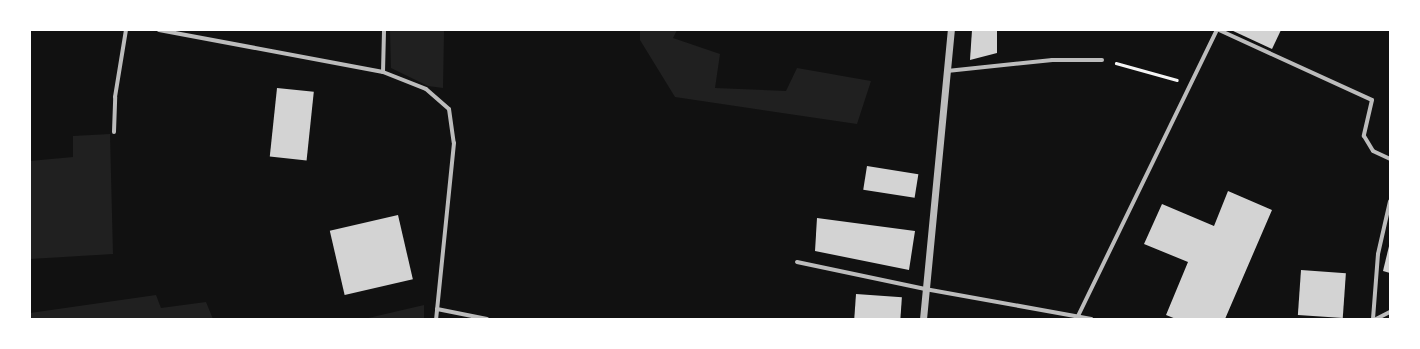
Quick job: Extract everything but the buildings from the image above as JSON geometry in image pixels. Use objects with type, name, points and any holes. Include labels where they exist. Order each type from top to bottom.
[{"type":"street","points":[[114,132],[115,97],[126,30]]},
{"type":"street","points":[[159,30],[383,72],[426,90],[450,109],[454,143],[436,319]]},
{"type":"street","points":[[383,72],[384,30]]},
{"type":"street","points":[[923,319],[951,30]]},
{"type":"street","points":[[1078,316],[1218,30],[1372,100],[1364,136],[1373,151],[1390,159]]},
{"type":"street","points":[[946,71],[1052,60],[1102,60]]},
{"type":"street","points":[[1373,319],[1378,254],[1390,201]]},
{"type":"street","points":[[797,262],[925,289],[1091,319]]},
{"type":"street","points":[[437,310],[487,319]]},
{"type":"street","points":[[1376,319],[1390,312]]},
{"type":"path","points":[[1102,60],[1191,83]]},
{"type":"shaded area","points":[[390,30],[444,30],[443,88],[428,86],[391,68]]},
{"type":"shaded area","points":[[640,30],[677,30],[673,38],[720,54],[715,88],[786,91],[797,68],[871,81],[857,124],[675,97],[640,40]]},
{"type":"shaded area","points":[[110,134],[113,254],[30,259],[30,161],[73,157],[73,136]]},
{"type":"shaded area","points":[[156,295],[161,308],[206,302],[213,319],[30,319],[30,313]]},
{"type":"shaded area","points":[[424,305],[424,319],[364,319]]}]
